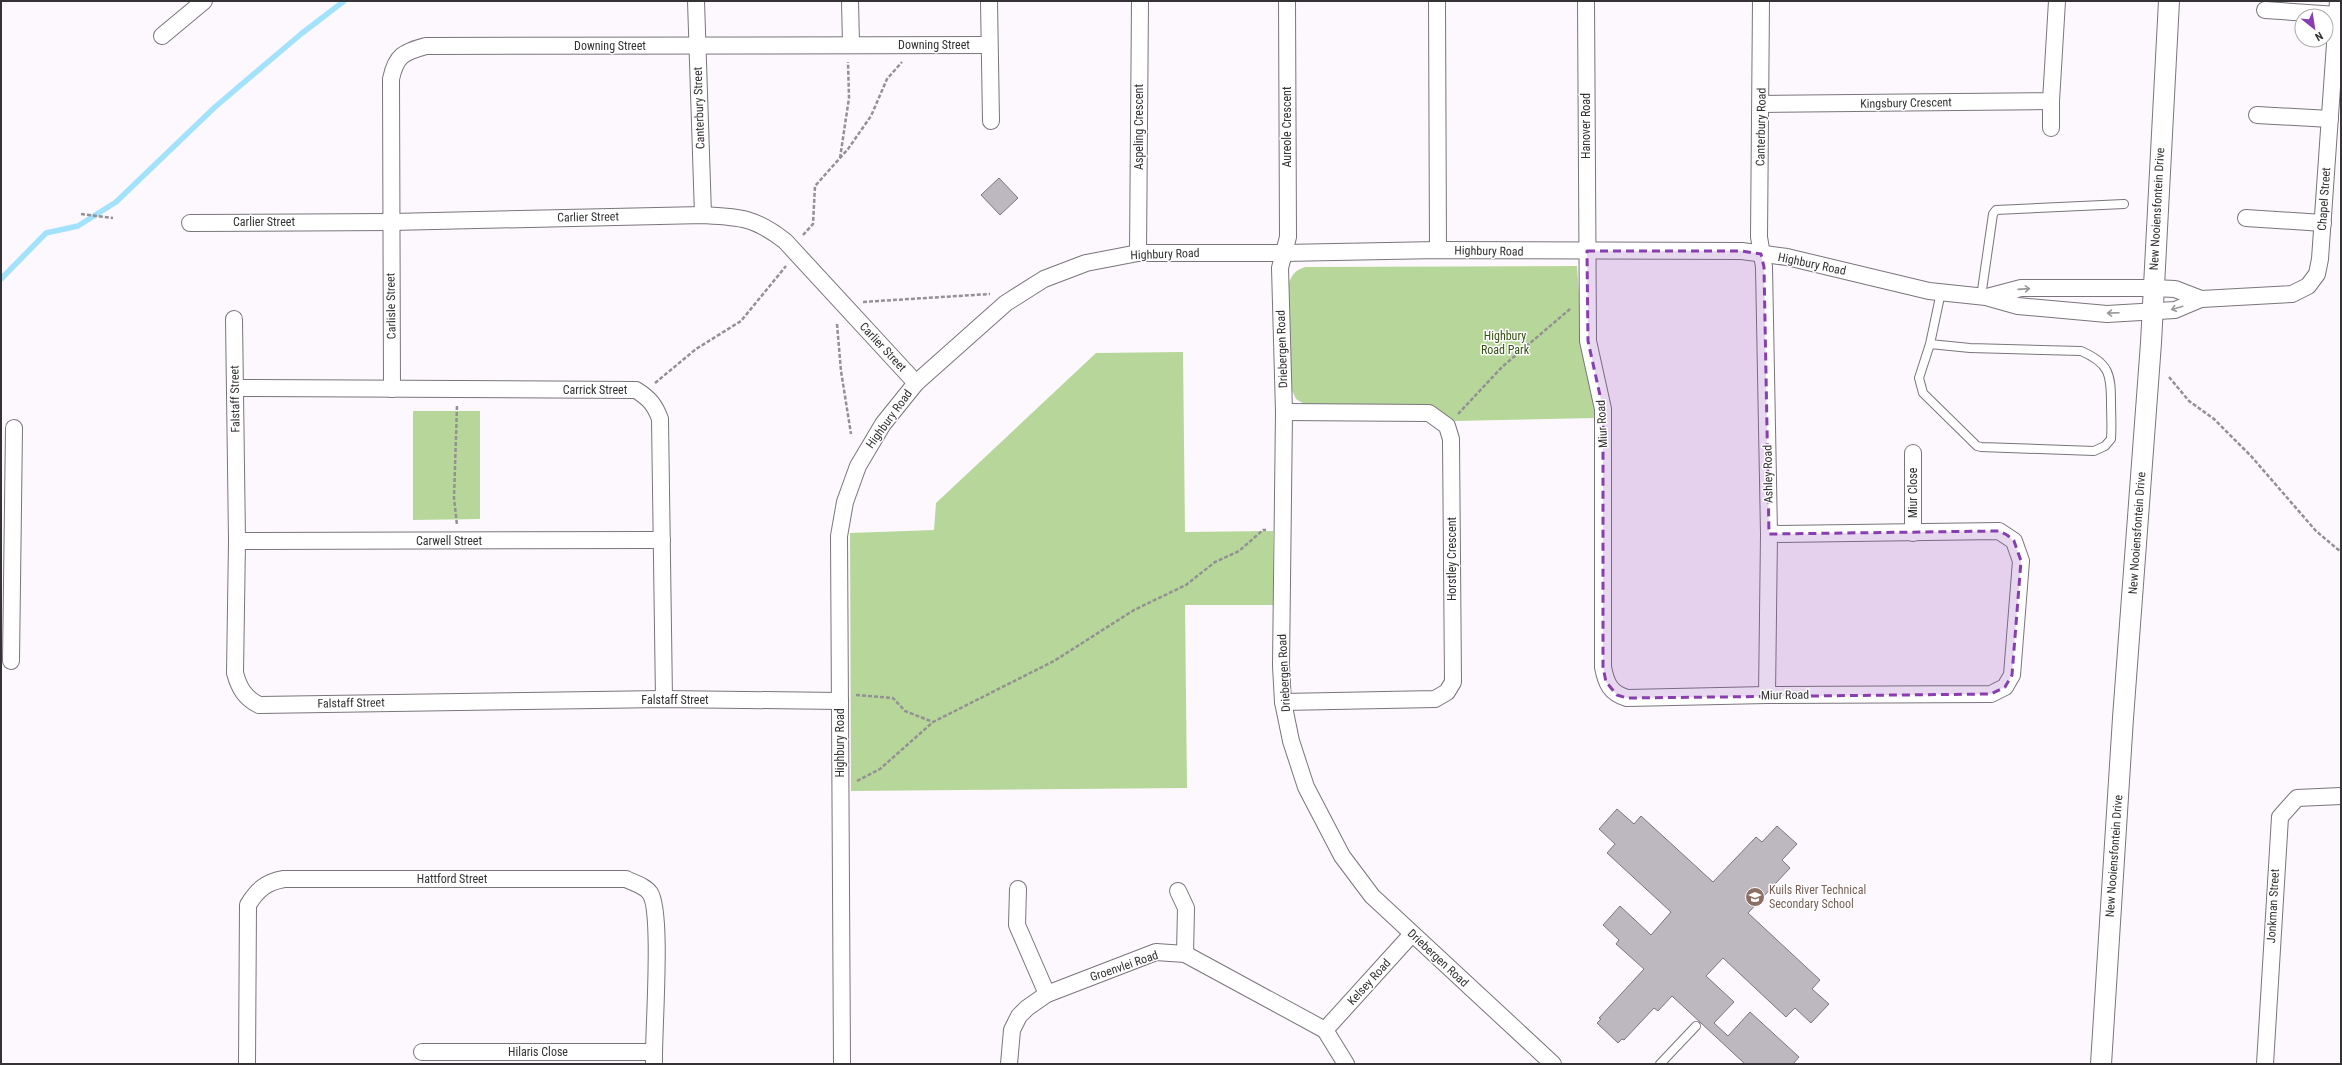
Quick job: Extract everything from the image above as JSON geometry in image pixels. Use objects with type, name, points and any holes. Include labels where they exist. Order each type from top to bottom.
[{"type":"street","points":[[162,36],[204,1]]},
{"type":"street","name":"Canterbury Street","points":[[696,1],[696,46],[703,215]]},
{"type":"street","points":[[850,1],[851,44]]},
{"type":"street","points":[[989,1],[991,121]]},
{"type":"street","name":"Aspeling Crescent","points":[[1138,253],[1140,1]]},
{"type":"street","name":"Aureole Crescent","points":[[1284,253],[1288,236],[1287,1]]},
{"type":"street","points":[[1437,1],[1438,250]]},
{"type":"street","name":"Hanover Road","points":[[1586,1],[1587,250]]},
{"type":"street","name":"Canterbury Road","points":[[1761,1],[1759,237],[1762,254]]},
{"type":"street","points":[[2052,128],[2051,101],[2057,1]]},
{"type":"street","name":"New Nooiensfontein Drive","points":[[2101,1064],[2114,853],[2152,343],[2153,288],[2168,1]]},
{"type":"street","points":[[2265,10],[2338,8]]},
{"type":"street","name":"Chapel Street","points":[[2153,288],[2175,289],[2201,298],[2292,294],[2308,286],[2317,274],[2323,223],[2338,8]]},
{"type":"street","name":"Downing Street","points":[[391,222],[391,79],[394,65],[400,56],[426,46],[696,46],[851,44],[989,45]]},
{"type":"street","name":"Kingsbury Crescent","points":[[1761,104],[2051,101]]},
{"type":"street","points":[[2257,115],[2330,119]]},
{"type":"street","name":"Carlier Street","points":[[190,222],[391,222],[703,215],[744,218],[766,226],[785,241],[916,384]]},
{"type":"street","points":[[2246,218],[2323,223]]},
{"type":"street","name":"Carlisle Street","points":[[391,222],[392,389]]},
{"type":"street","name":"Highbury Road","points":[[842,1064],[839,536],[845,502],[858,466],[872,440],[916,384],[991,314],[1021,292],[1069,269],[1105,258],[1138,253],[1284,253],[1438,250],[1712,250],[1787,257],[1941,292],[1984,297],[2018,306],[2107,314],[2152,312]]},
{"type":"street","name":"Miur Road","points":[[1587,250],[1588,341],[1603,409],[1603,667],[1606,682],[1617,695],[1627,698],[1768,695],[1991,694],[2005,687],[2012,675],[2021,561],[2014,541],[1999,531],[1769,534]]},
{"type":"street","name":"Driebergen Road","points":[[1284,253],[1280,268],[1284,412],[1283,702],[1291,741],[1306,787],[1339,850],[1372,896],[1553,1064]]},
{"type":"street","name":"Ashley Road","points":[[1762,254],[1764,267],[1769,534],[1768,695]]},
{"type":"street","name":"Highbury Road","points":[[1984,297],[2021,288],[2153,288]]},
{"type":"street","name":"Chapel Street","points":[[2152,312],[2175,310],[2201,298]]},
{"type":"street","name":"Falstaff Street","points":[[234,319],[237,541],[235,673],[239,686],[245,694],[259,705],[840,697]]},
{"type":"street","name":"Carrick Street","points":[[235,388],[636,390],[644,395],[652,401],[660,419],[664,699]]},
{"type":"street","points":[[1284,412],[1429,413],[1446,426]]},
{"type":"street","name":"Horstley Crescent","points":[[1283,702],[1435,699],[1447,692],[1453,682],[1451,439],[1446,426]]},
{"type":"street","points":[[11,661],[7,551],[14,428]]},
{"type":"street","name":"Miur Close","points":[[1913,452],[1913,533]]},
{"type":"street","name":"Carwell Street","points":[[237,541],[662,540]]},
{"type":"street","name":"Jonkman Street","points":[[2264,1064],[2280,817],[2297,798],[2341,796]]},
{"type":"street","name":"Hattford Street","points":[[247,1064],[248,905],[256,891],[270,882],[284,879],[626,880],[640,886],[650,893],[656,923],[654,1058]]},
{"type":"street","points":[[1018,889],[1018,925],[1047,994]]},
{"type":"street","points":[[1178,891],[1186,908],[1185,954]]},
{"type":"street","name":"Kelsey Road","points":[[1325,1030],[1412,934]]},
{"type":"street","name":"Groenvlei Road","points":[[1009,1064],[1012,1030],[1018,1016],[1047,994],[1156,952],[1185,954],[1325,1030],[1346,1064]]},
{"type":"street","name":"Hilaris Close","points":[[422,1052],[654,1058]]},
{"type":"lane","points":[[1984,297],[1993,214],[1996,210],[2124,204]]},
{"type":"lane","points":[[1930,344],[1970,348],[2081,351],[2088,354],[2105,367],[2111,378],[2111,439],[2105,446],[2094,451],[1982,448],[1977,446],[1924,393],[1919,378],[1930,344],[1941,292]]},
{"type":"lane","points":[[1660,1064],[1696,1026]]},
{"type":"path","points":[[840,158],[849,98],[847,59],[851,44]]},
{"type":"path","points":[[81,214],[113,218]]},
{"type":"path","points":[[851,434],[841,371],[837,316],[844,305],[874,301],[1021,292]]},
{"type":"path","points":[[1446,426],[1480,393],[1502,367],[1567,311],[1588,298]]},
{"type":"path","points":[[2169,377],[2190,401],[2214,419],[2251,456],[2316,531],[2341,552]]},
{"type":"path","points":[[458,390],[454,498],[458,541]]},
{"type":"path","points":[[840,791],[880,769],[933,722],[1054,661],[1134,610],[1186,585],[1215,562],[1239,551],[1263,530],[1283,528]]},
{"type":"path","points":[[840,697],[893,698],[905,710],[933,722]]},
{"type":"highlighted area","points":[[1587,251],[1742,251],[1761,254],[1764,267],[1769,534],[1999,531],[2007,535],[2014,541],[2021,561],[2012,675],[2005,687],[1991,694],[1627,698],[1617,695],[1606,682],[1603,667],[1603,409],[1588,341]]},
{"type":"green space","name":"Highbury Road Park","points":[[1577,266],[1583,353],[1592,388],[1595,418],[1453,421],[1437,409],[1306,405],[1296,399],[1291,388],[1289,283],[1295,273],[1302,268]]},
{"type":"green space","points":[[1183,352],[1185,532],[1273,531],[1273,605],[1185,605],[1187,788],[851,791],[850,533],[934,530],[936,503],[1096,353]]},
{"type":"green space","points":[[413,411],[480,411],[480,519],[413,520]]},
{"type":"building","points":[[999,178],[1018,198],[1000,215],[981,195]]},
{"type":"building","points":[[1617,809],[1634,824],[1641,816],[1713,882],[1756,837],[1762,842],[1777,826],[1797,844],[1782,860],[1790,868],[1748,913],[1820,980],[1812,989],[1829,1004],[1811,1023],[1795,1008],[1786,1017],[1723,958],[1706,976],[1734,1002],[1714,1023],[1728,1036],[1750,1012],[1799,1057],[1793,1064],[1745,1064],[1672,996],[1658,1011],[1654,1008],[1624,1040],[1622,1039],[1618,1043],[1597,1023],[1601,1019],[1599,1018],[1644,969],[1616,944],[1619,940],[1603,925],[1620,906],[1651,935],[1671,912],[1607,853],[1615,844],[1599,829]]},
{"type":"waterway","points":[[1,279],[46,233],[78,226],[116,202],[215,107],[301,34],[344,1]]},
{"type":"place","name":"Kuils River Technical Secondary School","points":[[1755,897]]}]
